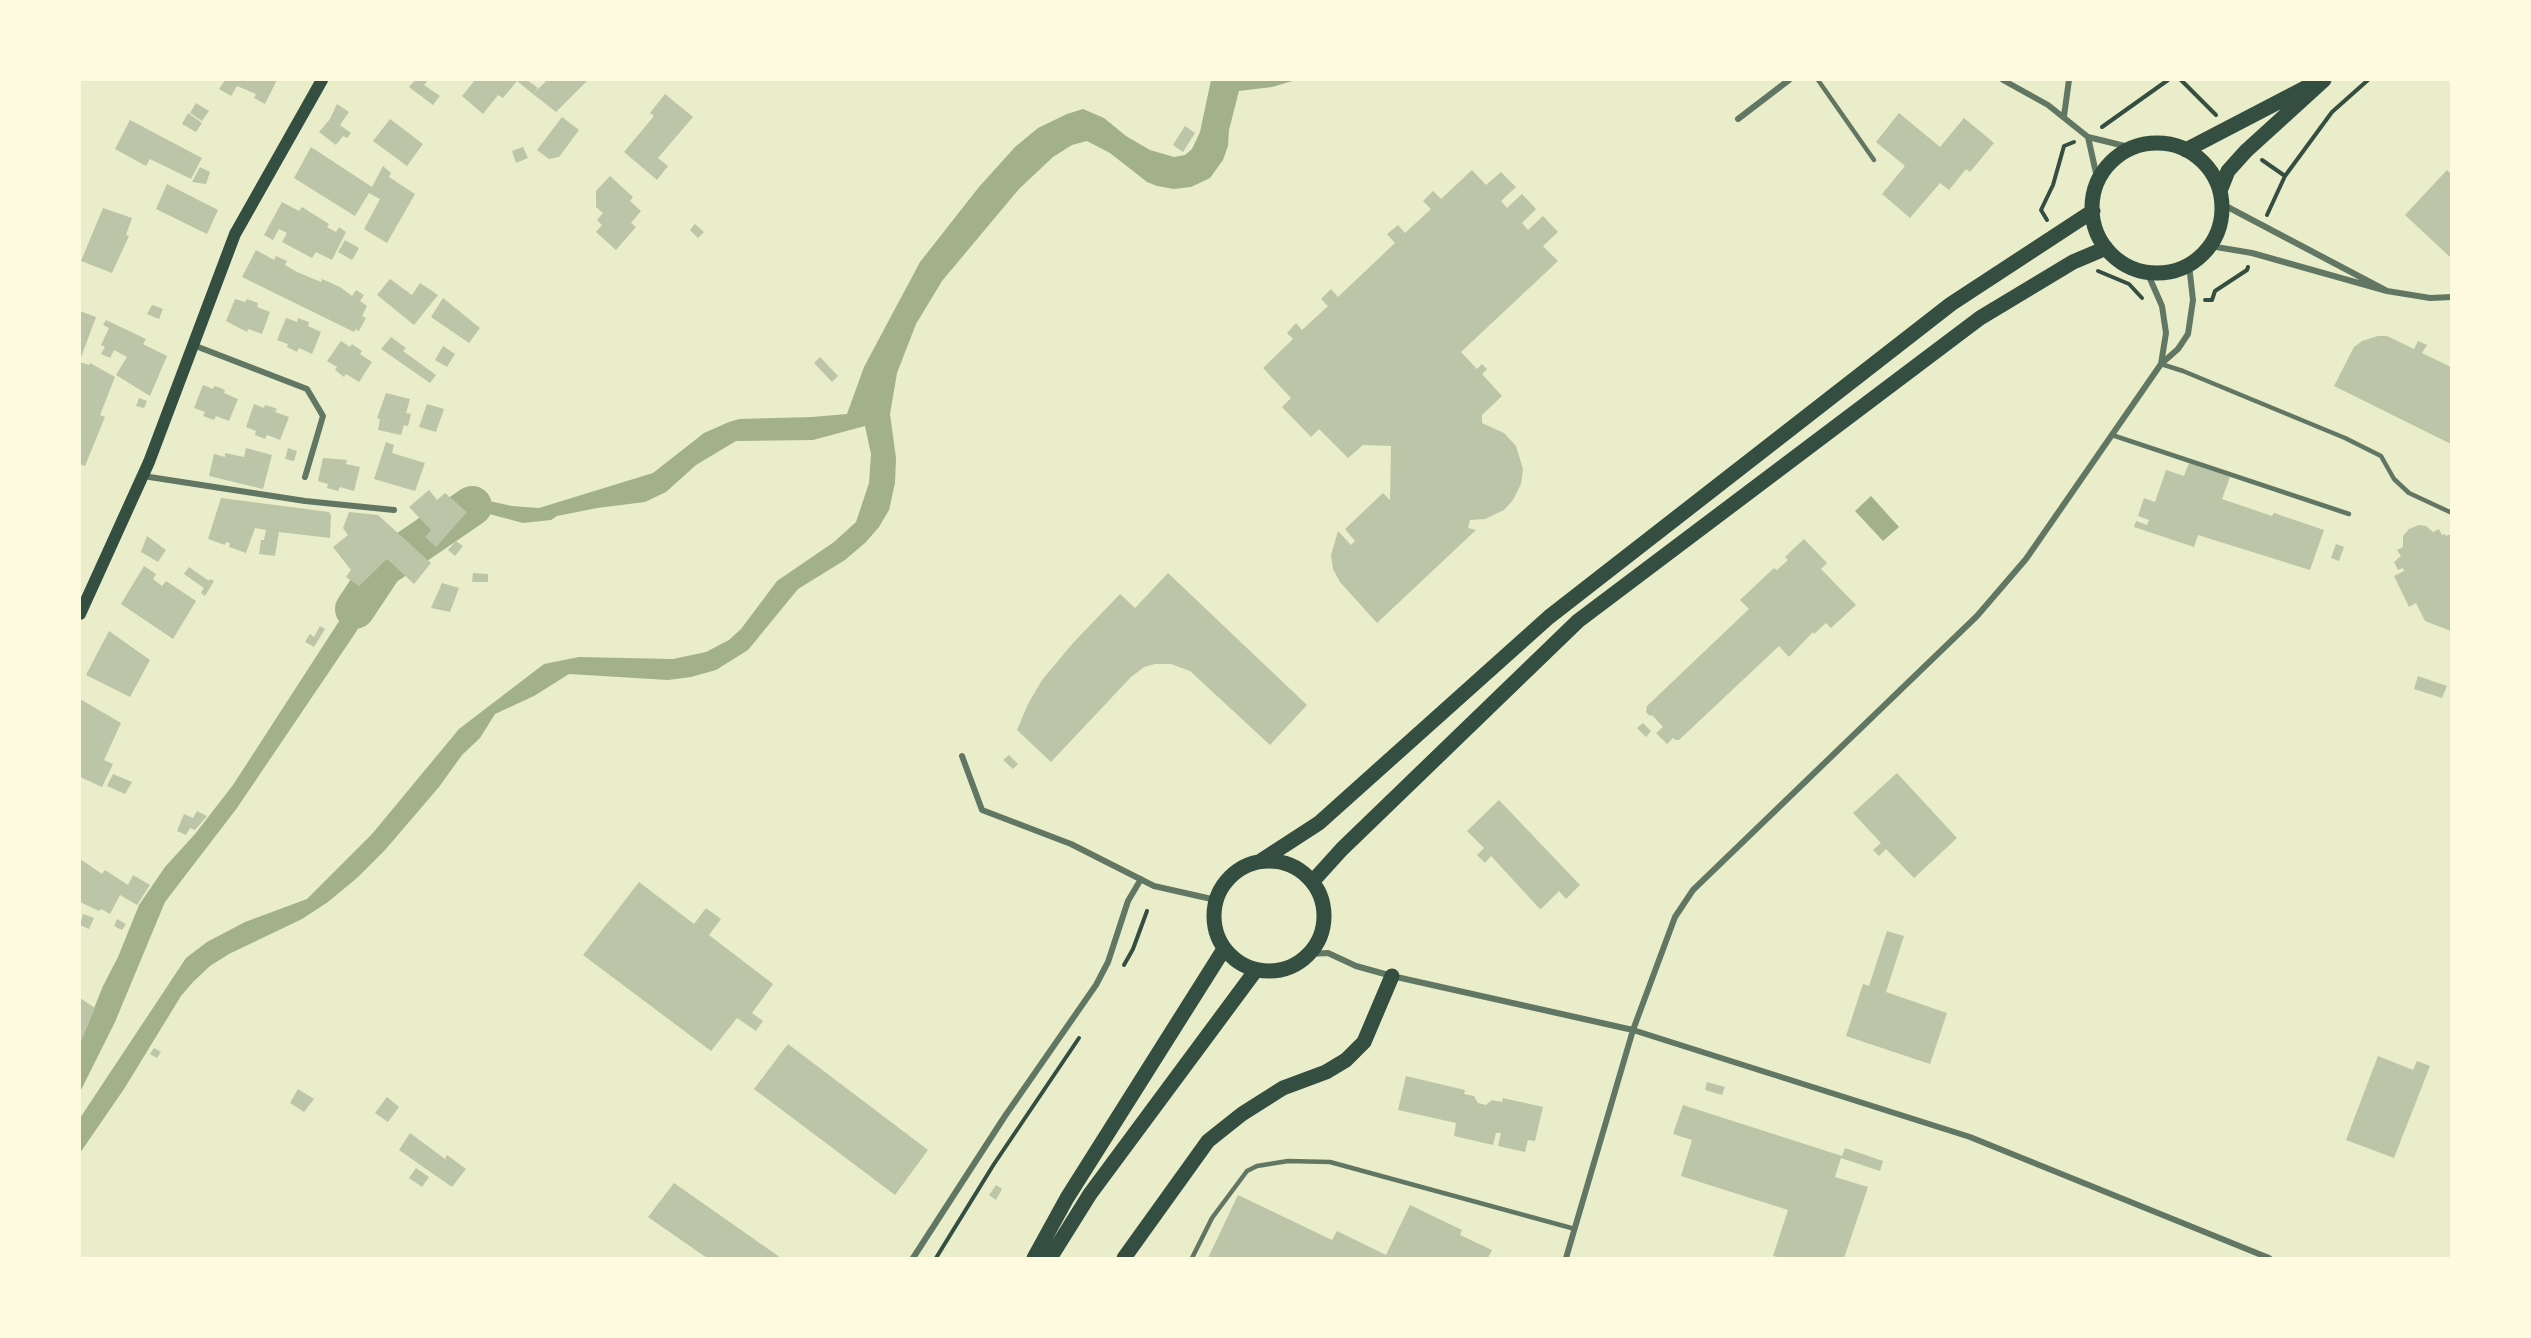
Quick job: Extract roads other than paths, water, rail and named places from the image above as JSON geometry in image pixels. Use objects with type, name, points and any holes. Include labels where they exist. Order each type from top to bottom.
[{"type":"main road","points":[[80,614],[142,476],[235,234],[322,80]]},
{"type":"main road","points":[[2186,150],[2323,80]]},
{"type":"main road","points":[[2221,197],[2212,174],[2201,160],[2186,150],[2168,144],[2150,144],[2133,148],[2118,156],[2106,168],[2098,182],[2092,211],[2096,230],[2106,248],[2124,264],[2147,272],[2176,271],[2189,265],[2210,246],[2217,233],[2221,197],[2228,171],[2246,151],[2323,80]]},
{"type":"main road","points":[[1262,860],[1319,823],[1558,610],[1951,304],[2092,211]]},
{"type":"main road","points":[[1313,881],[1342,849],[1578,621],[1980,318],[2073,262],[2106,248]]},
{"type":"main road","points":[[1262,860],[1281,861],[1298,868],[1313,881],[1323,902],[1324,926],[1319,941],[1310,954],[1294,965],[1276,971],[1257,970],[1239,962],[1224,949],[1217,933],[1214,917],[1216,900],[1223,885],[1233,873],[1247,864],[1262,860]]},
{"type":"main road","points":[[1034,1258],[1067,1198],[1224,949]]},
{"type":"main road","points":[[1050,1258],[1090,1194],[1257,970]]},
{"type":"main road","points":[[1125,1258],[1208,1141],[1242,1114],[1283,1088],[1326,1072],[1352,1054],[1364,1042],[1392,976]]},
{"type":"street","points":[[1738,119],[1789,80]]},
{"type":"street","points":[[2064,116],[2069,80]]},
{"type":"street","points":[[2008,81],[2064,116],[2088,137],[2133,148]]},
{"type":"street","points":[[2088,137],[2098,182]]},
{"type":"street","points":[[2221,197],[2262,225],[2387,291]]},
{"type":"street","points":[[2210,246],[2252,253],[2387,291],[2430,298],[2451,297]]},
{"type":"street","points":[[1566,1258],[1633,1030],[1675,917],[1693,891],[1977,616],[2026,559],[2161,364],[2178,349],[2188,334],[2193,300],[2189,265]]},
{"type":"street","points":[[2147,272],[2162,306],[2166,333],[2161,364]]},
{"type":"street","points":[[192,345],[307,389],[323,416],[305,477]]},
{"type":"street","points":[[142,476],[305,501],[394,510]]},
{"type":"street","points":[[962,756],[982,810],[1071,844],[1154,886],[1216,900]]},
{"type":"street","points":[[912,1258],[1005,1116],[1096,985],[1108,962],[1128,901],[1141,879]]},
{"type":"street","points":[[1310,954],[1328,953],[1356,966],[1392,976],[1633,1030],[1970,1137],[2269,1258]]},
{"type":"lane","points":[[1818,80],[1874,160]]},
{"type":"lane","points":[[2161,364],[2313,424],[2381,456],[2394,478],[2409,493],[2451,513]]},
{"type":"lane","points":[[2112,435],[2349,513]]},
{"type":"lane","points":[[1192,1258],[1212,1218],[1247,1171],[1257,1166],[1288,1161],[1330,1162],[1575,1228]]},
{"type":"waterway","points":[[355,609],[383,567],[472,506]]}]
